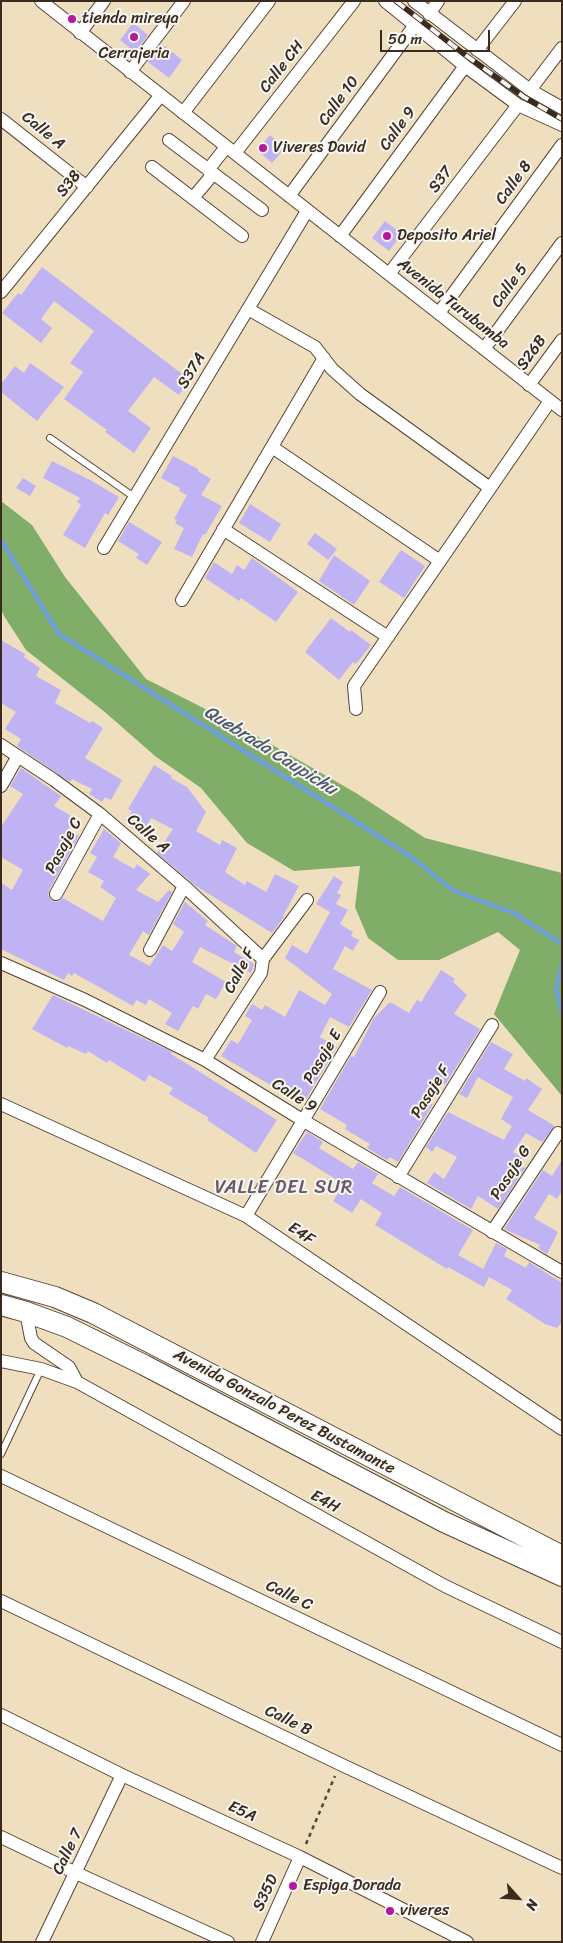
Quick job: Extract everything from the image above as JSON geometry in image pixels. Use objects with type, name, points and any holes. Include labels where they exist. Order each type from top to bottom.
[{"type":"main road","name":"Avenida Gonzalo Perez Bustamante","points":[[1,1282],[55,1297],[93,1313],[562,1556]]},
{"type":"main road","name":"Avenida Gonzalo Perez Bustamante","points":[[1,1305],[67,1327],[136,1361],[444,1522],[562,1576]]},
{"type":"street","name":"Avenida Turubamba","points":[[41,1],[562,410]]},
{"type":"street","points":[[80,32],[104,1]]},
{"type":"street","points":[[130,72],[184,1]]},
{"type":"street","points":[[183,113],[269,1]]},
{"type":"street","name":"Calle CH","points":[[193,198],[210,172],[231,150],[354,1]]},
{"type":"street","points":[[385,1],[464,66],[518,105],[562,125]]},
{"type":"street","points":[[414,1],[530,90],[562,108]]},
{"type":"street","points":[[429,14],[438,1]]},
{"type":"street","points":[[477,50],[514,1]]},
{"type":"street","name":"Calle 10","points":[[289,196],[415,25]]},
{"type":"street","points":[[530,90],[562,48]]},
{"type":"street","name":"Calle 9","points":[[340,236],[464,66]]},
{"type":"street","name":"S38","points":[[1,292],[161,95]]},
{"type":"street","name":"S37","points":[[389,274],[518,105]]},
{"type":"street","name":"Calle A","points":[[1,119],[87,187]]},
{"type":"street","points":[[169,140],[262,210]]},
{"type":"street","name":"Calle 8","points":[[439,314],[562,145]]},
{"type":"street","points":[[152,167],[242,236]]},
{"type":"street","name":"S37A","points":[[104,548],[308,211]]},
{"type":"street","name":"Calle 5","points":[[484,349],[562,243]]},
{"type":"street","points":[[248,308],[315,347],[332,369],[360,394],[490,488]]},
{"type":"street","name":"S26B","points":[[530,385],[562,340]]},
{"type":"street","points":[[182,600],[324,358]]},
{"type":"street","points":[[356,709],[354,686],[550,401]]},
{"type":"street","points":[[272,447],[440,561]]},
{"type":"street","points":[[223,530],[388,637]]},
{"type":"street","name":"Calle A","points":[[1,745],[54,780],[100,814],[184,886],[263,959]]},
{"type":"street","points":[[1,786],[18,756]]},
{"type":"street","name":"Pasaje C","points":[[56,894],[100,814]]},
{"type":"street","points":[[150,950],[184,886]]},
{"type":"street","name":"Calle F","points":[[205,1060],[261,973],[263,959],[307,900]]},
{"type":"street","name":"Calle 9","points":[[1,963],[85,1000],[205,1060],[398,1177],[562,1272]]},
{"type":"street","name":"Pasaje E","points":[[246,1216],[380,992]]},
{"type":"street","name":"Pasaje F","points":[[398,1177],[492,1025]]},
{"type":"street","name":"E4F","points":[[1,1104],[246,1216],[562,1429]]},
{"type":"street","name":"Pasaje G","points":[[492,1232],[558,1133]]},
{"type":"street","name":"E4H","points":[[26,1312],[31,1338],[34,1343],[69,1367],[77,1382]]},
{"type":"street","name":"E4H","points":[[1,1361],[41,1369],[77,1382],[445,1586],[562,1642]]},
{"type":"street","name":"Calle C","points":[[1,1476],[562,1745]]},
{"type":"street","name":"Calle B","points":[[1,1601],[562,1868]]},
{"type":"street","name":"E5A","points":[[1,1715],[122,1775],[300,1857],[467,1942]]},
{"type":"street","name":"Calle 7","points":[[42,1942],[122,1775]]},
{"type":"street","points":[[1,1837],[228,1942]]},
{"type":"street","name":"S35D","points":[[262,1942],[300,1857]]},
{"type":"lane","points":[[50,438],[134,497]]},
{"type":"lane","points":[[1,1454],[41,1369]]},
{"type":"path","points":[[300,1857],[340,1764]]},
{"type":"green space","points":[[1,501],[32,525],[65,577],[146,679],[241,727],[356,793],[425,838],[562,873],[562,1096],[494,1014],[520,950],[498,932],[439,960],[398,960],[368,938],[355,907],[360,866],[294,871],[247,843],[201,788],[155,756],[106,713],[26,650],[1,609]]},
{"type":"building","name":"Cerrajeria","points":[[133,23],[148,35],[135,52],[120,40]]},
{"type":"building","points":[[161,45],[165,46],[182,60],[169,78],[148,62]]},
{"type":"building","points":[[270,135],[285,148],[272,163],[257,150]]},
{"type":"building","name":"Deposito Ariel","points":[[385,221],[402,234],[389,251],[372,238]]},
{"type":"building","points":[[42,267],[190,380],[179,395],[154,377],[128,411],[151,428],[134,453],[105,432],[107,430],[64,399],[83,372],[70,363],[94,331],[54,301],[41,319],[52,328],[41,343],[2,313],[18,293],[21,295]]},
{"type":"building","points":[[30,363],[64,387],[37,421],[1,392],[1,384],[15,366],[24,373]]},
{"type":"building","points":[[173,456],[198,469],[198,471],[211,479],[201,495],[222,506],[205,535],[203,534],[192,557],[174,549],[184,528],[175,523],[177,520],[174,519],[187,495],[179,491],[180,488],[161,478]]},
{"type":"building","points":[[52,461],[119,497],[108,515],[105,513],[85,548],[63,535],[81,505],[77,502],[80,498],[43,478]]},
{"type":"building","points":[[23,478],[36,486],[30,496],[16,488]]},
{"type":"building","points":[[250,504],[281,524],[270,542],[239,523]]},
{"type":"building","points":[[129,522],[162,542],[147,565],[136,558],[139,554],[118,541]]},
{"type":"building","points":[[315,533],[337,549],[328,560],[307,544]]},
{"type":"building","points":[[401,550],[425,566],[404,598],[379,582]]},
{"type":"building","points":[[334,555],[370,581],[354,605],[319,581]]},
{"type":"building","points":[[252,558],[298,592],[276,622],[241,598],[239,601],[205,578],[214,562],[232,574],[237,565],[244,570]]},
{"type":"building","points":[[331,618],[371,645],[356,664],[353,662],[339,680],[305,652]]},
{"type":"building","points":[[1,640],[25,654],[24,657],[40,668],[36,676],[61,690],[55,703],[90,723],[92,721],[103,728],[85,758],[122,780],[111,800],[105,797],[102,802],[89,794],[92,789],[72,779],[70,782],[17,746],[21,739],[5,729],[16,712],[1,703]]},
{"type":"building","points":[[154,765],[187,787],[206,812],[196,831],[220,845],[222,840],[237,848],[225,872],[245,885],[247,881],[266,892],[275,874],[299,886],[284,917],[272,933],[196,886],[157,853],[173,829],[151,818],[141,836],[125,820],[132,811],[128,809]]},
{"type":"building","points":[[21,768],[61,796],[54,806],[75,818],[68,830],[79,836],[49,890],[48,895],[52,901],[57,902],[63,898],[103,921],[116,898],[100,887],[104,881],[88,872],[97,857],[90,853],[104,829],[121,843],[113,857],[134,869],[137,864],[150,874],[136,890],[158,902],[169,890],[172,892],[149,935],[143,931],[129,955],[150,966],[163,945],[172,951],[184,932],[173,924],[185,902],[208,921],[205,925],[237,946],[234,952],[254,964],[251,973],[200,947],[192,962],[226,982],[216,999],[206,994],[198,1009],[193,1006],[178,1031],[165,1024],[172,1013],[149,999],[146,1005],[136,1000],[133,1006],[74,973],[72,976],[68,973],[64,980],[1,949],[1,883],[12,890],[23,870],[1,857],[1,827],[23,794],[10,786]]},
{"type":"building","points":[[334,876],[343,882],[337,893],[341,895],[336,904],[348,910],[340,924],[353,932],[351,936],[359,940],[353,951],[345,946],[333,969],[372,990],[349,1027],[330,1017],[320,1037],[337,1047],[303,1104],[221,1056],[231,1040],[238,1044],[252,1020],[245,1016],[252,1004],[262,1010],[265,1005],[285,1017],[299,990],[325,1005],[332,994],[285,958],[292,945],[307,954],[330,912],[316,904]]},
{"type":"building","points":[[441,970],[455,979],[453,982],[467,995],[454,1014],[480,1029],[445,1085],[433,1078],[422,1098],[433,1104],[398,1162],[390,1157],[387,1160],[367,1148],[370,1144],[345,1129],[347,1125],[320,1109],[351,1056],[354,1057],[374,1018],[390,1002],[409,1013],[417,1000],[421,1002]]},
{"type":"building","points":[[53,995],[172,1052],[171,1054],[277,1120],[256,1153],[207,1120],[209,1118],[169,1094],[173,1088],[149,1075],[145,1082],[109,1060],[107,1063],[88,1051],[86,1054],[68,1046],[67,1048],[32,1029]]},
{"type":"building","points":[[491,1042],[513,1054],[504,1069],[525,1081],[526,1078],[542,1089],[528,1110],[555,1126],[542,1142],[526,1133],[513,1152],[523,1158],[519,1165],[525,1168],[498,1209],[478,1196],[471,1209],[427,1183],[434,1172],[444,1179],[457,1157],[436,1146],[432,1152],[426,1147],[448,1112],[504,1140],[512,1126],[501,1119],[513,1097],[478,1077],[467,1098],[459,1094]]},
{"type":"building","points":[[307,1132],[323,1142],[319,1148],[353,1169],[358,1162],[378,1174],[372,1183],[394,1196],[400,1187],[473,1230],[458,1255],[483,1269],[496,1243],[507,1249],[504,1256],[526,1268],[529,1262],[562,1283],[562,1322],[557,1328],[545,1324],[506,1299],[512,1290],[489,1277],[484,1287],[448,1267],[447,1269],[375,1225],[382,1213],[361,1199],[352,1213],[333,1201],[344,1184],[293,1153]]},
{"type":"building","points":[[562,1160],[562,1191],[557,1199],[549,1194],[534,1218],[558,1232],[547,1254],[538,1248],[540,1245],[504,1229],[543,1170],[552,1176]]},
{"type":"waterway","name":"Quebrada Caupichu","points":[[1,540],[59,634],[407,854],[454,891],[514,913],[562,944]]},
{"type":"waterway","name":"Quebrada Caupichu","points":[[562,964],[556,989],[562,1013]]},
{"type":"railway","points":[[396,1],[464,54],[524,97],[562,119]]},
{"type":"place","name":"tienda mireya","points":[[72,19]]},
{"type":"place","name":"Cerrajeria","points":[[134,37]]},
{"type":"place","name":"Viveres David","points":[[263,148]]},
{"type":"place","name":"Deposito Ariel","points":[[387,236]]},
{"type":"place","name":"Espiga Dorada","points":[[293,1886]]},
{"type":"place","name":"viveres","points":[[390,1911]]},
{"type":"district","name":"VALLE DEL SUR","points":[[284,1188]]}]
